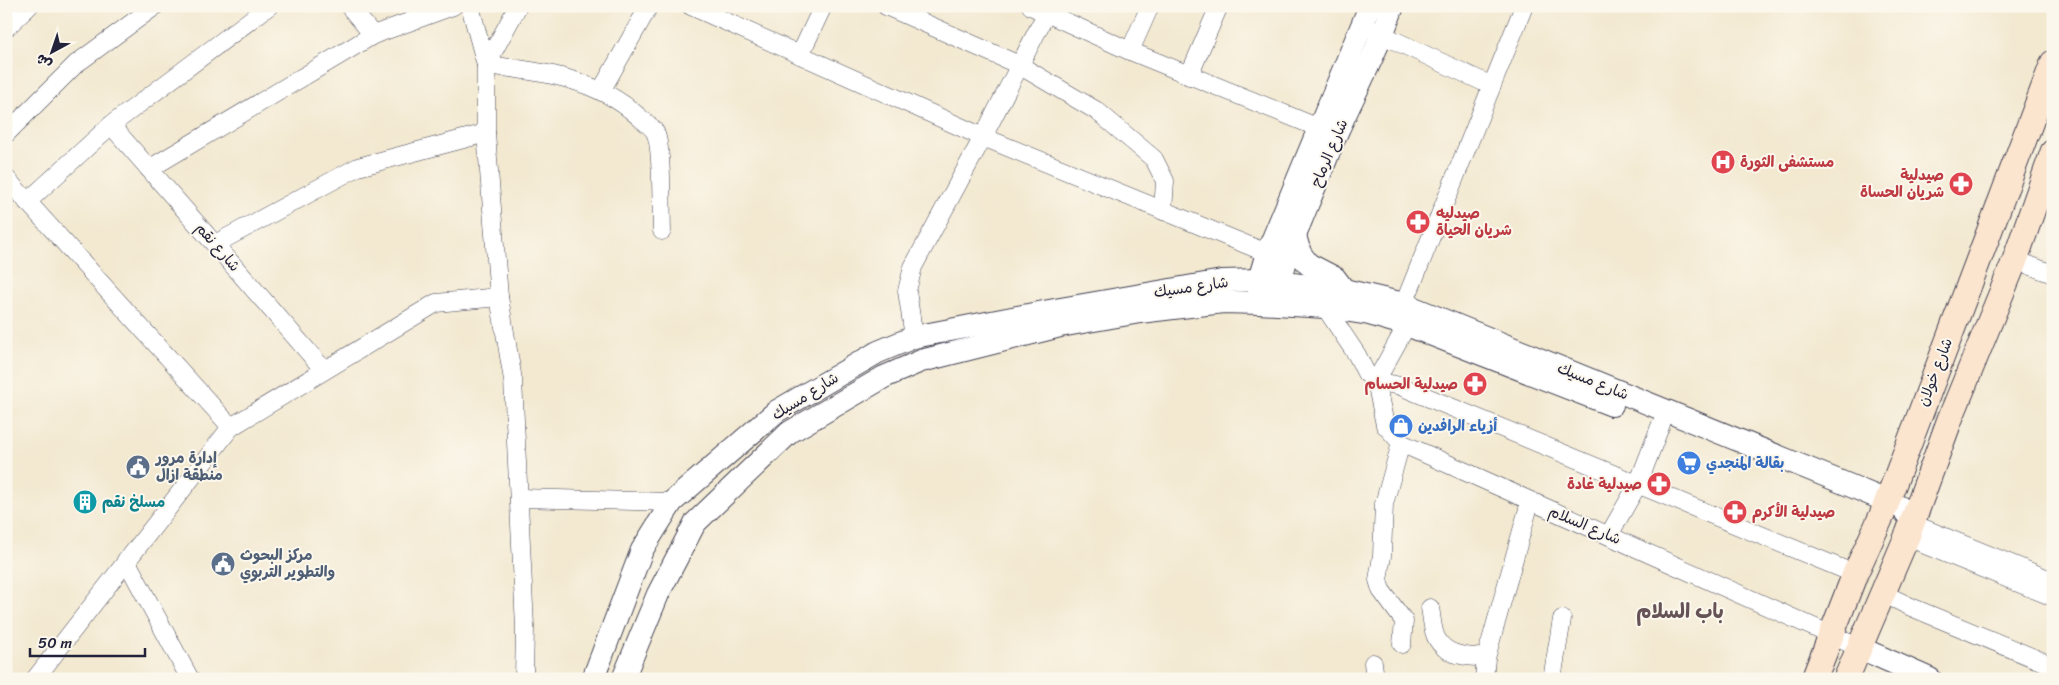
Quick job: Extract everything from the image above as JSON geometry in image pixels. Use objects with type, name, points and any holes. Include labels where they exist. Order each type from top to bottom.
[{"type":"main road","name":"شارع خولان","points":[[1814,679],[1855,574],[1884,508],[2053,63]]},
{"type":"main road","name":"شارع خولان","points":[[1846,679],[1910,527],[1950,419],[2015,260],[2053,152]]},
{"type":"main road","points":[[1921,409],[1950,419]]},
{"type":"street","points":[[6,28],[29,6]]},
{"type":"street","points":[[6,134],[76,64],[155,6]]},
{"type":"street","points":[[27,202],[111,125],[269,6]]},
{"type":"street","points":[[350,6],[372,35]]},
{"type":"street","points":[[149,169],[372,35],[452,6]]},
{"type":"street","points":[[470,6],[486,65],[486,133],[499,297],[513,380],[525,627],[524,679]]},
{"type":"street","points":[[486,65],[518,6]]},
{"type":"street","points":[[601,91],[649,6]]},
{"type":"street","points":[[691,6],[983,137],[1267,253]]},
{"type":"street","points":[[800,55],[823,6]]},
{"type":"street","points":[[886,6],[1019,65],[1097,111],[1154,159],[1164,181],[1164,210]]},
{"type":"street","points":[[1130,51],[1150,6]]},
{"type":"street","points":[[1189,76],[1218,6]]},
{"type":"street","name":"شارع الرماح","points":[[1269,293],[1285,262],[1336,134],[1383,35],[1394,6]]},
{"type":"street","points":[[1376,381],[1406,314],[1524,6]]},
{"type":"street","points":[[914,337],[907,291],[912,267],[983,137],[1019,65],[1042,8],[1130,51],[1319,128]]},
{"type":"street","points":[[1366,16],[1383,35],[1492,86]]},
{"type":"street","name":"شارع الرماح","points":[[1269,293],[1267,253],[1366,16]]},
{"type":"street","points":[[486,65],[531,70],[564,77],[601,91],[633,112],[655,132],[659,148],[662,231]]},
{"type":"street","name":"شارع نقم","points":[[111,125],[324,370]]},
{"type":"street","points":[[214,244],[358,167],[486,133]]},
{"type":"street","points":[[6,178],[231,427]]},
{"type":"street","points":[[1295,236],[1300,252],[1308,264],[1335,278],[1344,290]]},
{"type":"street","points":[[2015,260],[2053,274]]},
{"type":"street","name":"شارع مسيك","points":[[593,679],[642,550],[672,502],[777,411],[878,352],[914,337],[1049,310],[1222,281],[1324,307],[1369,314],[1406,314],[1661,424],[1884,508]]},
{"type":"street","name":"شارع مسيك","points":[[623,679],[658,594],[695,523],[790,432],[884,378],[921,361],[1069,324],[1140,312],[1223,302],[1269,293],[1344,290],[1884,508],[1894,521],[1910,527]]},
{"type":"street","points":[[34,679],[231,427],[436,303],[499,297]]},
{"type":"street","points":[[1324,307],[1357,355],[1366,374],[1376,381],[1400,386],[1855,574]]},
{"type":"street","name":"شارع السلام","points":[[1376,381],[1385,425],[1401,443],[1860,648]]},
{"type":"street","points":[[1609,535],[1638,484],[1661,424]]},
{"type":"street","points":[[1401,443],[1384,504],[1382,556],[1378,580],[1381,590],[1404,621],[1402,644]]},
{"type":"street","points":[[519,498],[672,502]]},
{"type":"street","points":[[1484,679],[1486,658],[1530,502]]},
{"type":"street","points":[[1910,527],[1918,526],[2053,581]]},
{"type":"street","points":[[1910,527],[1925,545],[2053,598]]},
{"type":"street","points":[[126,560],[190,679]]},
{"type":"street","points":[[1882,593],[2053,666]]},
{"type":"street","points":[[1430,608],[1436,639],[1448,651],[1456,655],[1486,658]]},
{"type":"street","points":[[1552,679],[1562,619]]},
{"type":"street","points":[[1860,648],[1930,679]]},
{"type":"place","name":"مستشفى الثورة","points":[[1723,162]]},
{"type":"place","name":"صيدلية شريان الحساة","points":[[1961,184]]},
{"type":"place","name":"صيدليه شريان الحياة","points":[[1418,222]]},
{"type":"place","name":"صيدلية الحسام","points":[[1475,384]]},
{"type":"place","name":"أزياء الرافدين","points":[[1401,426]]},
{"type":"place","name":"بقالة المنجدي","points":[[1689,463]]},
{"type":"place","name":"إدارة مرور منطقة ازال","points":[[138,467]]},
{"type":"place","name":"صيدلية غادة","points":[[1659,484]]},
{"type":"place","name":"مسلخ نقم","points":[[85,502]]},
{"type":"place","name":"صيدلية الأكرم","points":[[1735,512]]},
{"type":"place","name":"مركز البحوث والتطوير التربوي","points":[[223,564]]},
{"type":"district","name":"باب السلام","points":[[1680,611]]}]
